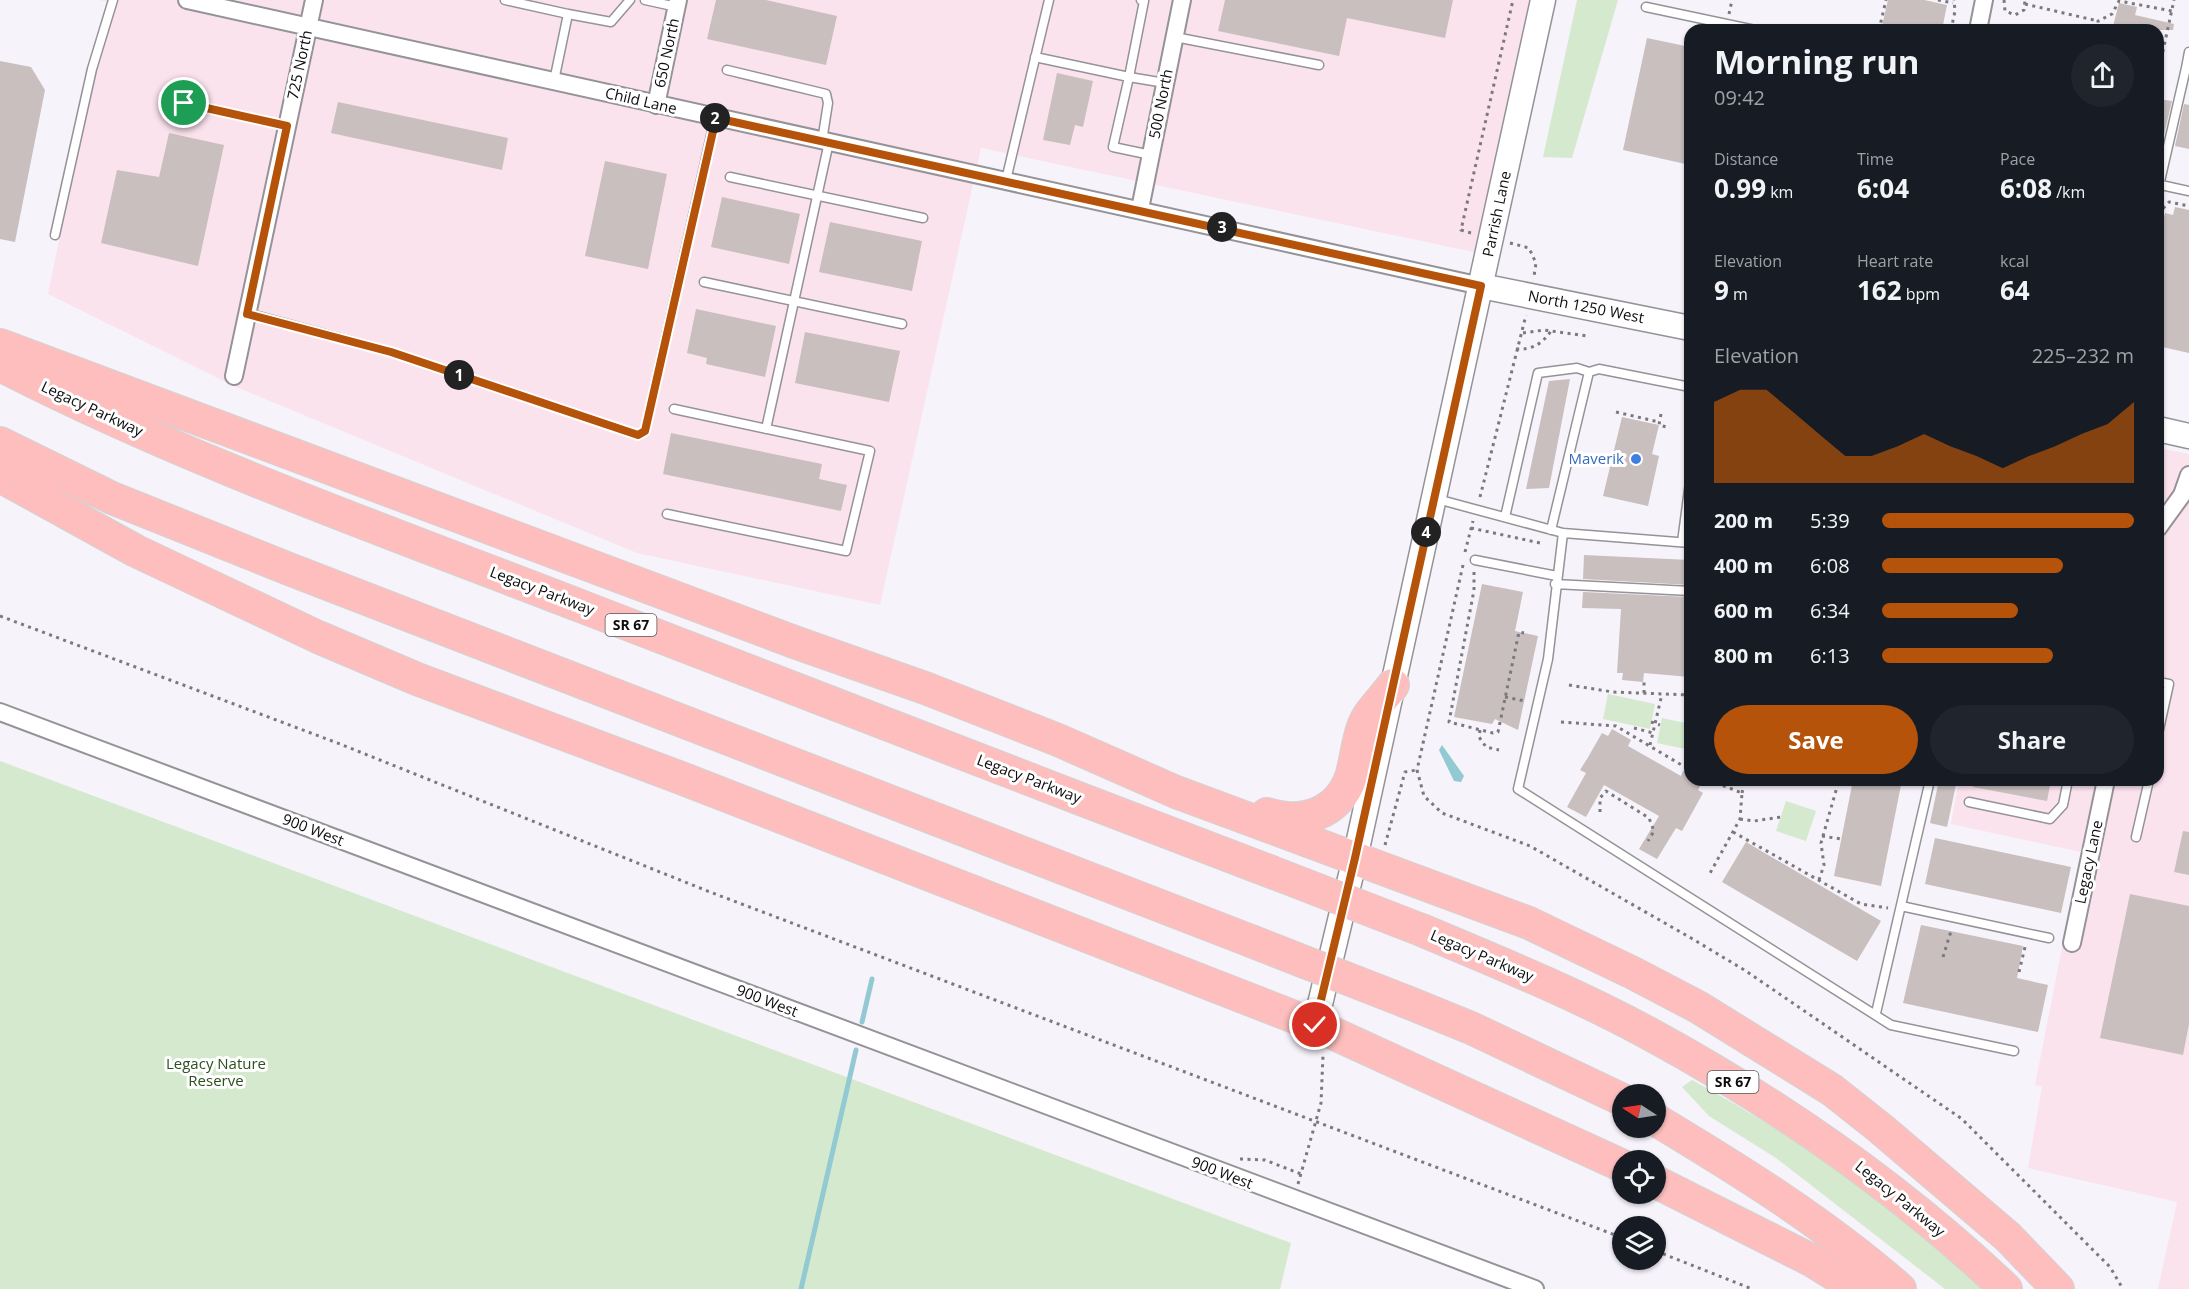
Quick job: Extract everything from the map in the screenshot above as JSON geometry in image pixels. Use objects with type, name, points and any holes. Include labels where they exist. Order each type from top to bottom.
[{"type":"highway","points":[[0,345],[1058,740],[1282,819],[1309,818],[1329,808],[1350,779],[1363,725],[1393,685]]},
{"type":"highway","name":"Legacy Parkway","points":[[0,364],[71,401],[155,439],[424,546],[1424,931],[1579,998],[1647,1032],[1797,1122],[1866,1170],[1975,1260],[2006,1289]]},
{"type":"highway","points":[[0,443],[112,498],[289,569],[1407,1002],[1471,1028],[1612,1095]]},
{"type":"highway","points":[[0,476],[74,519],[209,587],[406,674],[681,778],[1320,1035],[1612,1161]]},
{"type":"highway","points":[[1058,740],[1176,792],[1529,923],[1698,1006],[1792,1063],[1848,1103],[1941,1178],[2008,1237],[2058,1289]]},
{"type":"highway","points":[[1290,834],[1315,831],[1344,816],[1355,800],[1377,756]]},
{"type":"highway","points":[[1666,1126],[1727,1162],[1824,1229],[1900,1289]]},
{"type":"highway","points":[[1666,1187],[1812,1260],[1858,1289]]},
{"type":"main road","name":"Parrish Lane","points":[[1320,1035],[1355,858],[1543,0]]},
{"type":"main road","name":"North 1250 West","points":[[1481,286],[1684,327]]},
{"type":"main road","points":[[2164,430],[2189,436]]},
{"type":"street","name":"Child Lane","points":[[187,0],[1481,286]]},
{"type":"street","name":"725 North","points":[[234,376],[314,0]]},
{"type":"street","name":"500 North","points":[[1140,209],[1182,0]]},
{"type":"street","points":[[1979,24],[1984,0]]},
{"type":"street","name":"650 North","points":[[656,105],[677,4]]},
{"type":"street","points":[[2164,520],[2182,495],[2189,476]]},
{"type":"street","name":"900 West","points":[[0,712],[1535,1289]]},
{"type":"street","name":"Legacy Lane","points":[[2072,944],[2105,786]]},
{"type":"lane","points":[[55,235],[92,69],[113,0]]},
{"type":"lane","points":[[505,0],[611,22],[630,0]]},
{"type":"lane","points":[[645,0],[677,4]]},
{"type":"lane","points":[[1006,180],[1049,0]]},
{"type":"lane","points":[[1141,0],[1144,0],[1113,147],[1151,155]]},
{"type":"lane","points":[[1646,7],[1727,24]]},
{"type":"lane","points":[[554,82],[568,14]]},
{"type":"lane","points":[[1175,37],[1319,65]]},
{"type":"lane","points":[[2164,170],[2189,52]]},
{"type":"lane","points":[[1035,57],[1165,84]]},
{"type":"lane","points":[[727,70],[826,94],[828,103],[826,141],[818,196],[766,429]]},
{"type":"lane","points":[[184,103],[287,126]]},
{"type":"lane","points":[[247,314],[391,352],[642,435],[645,431],[716,118]]},
{"type":"lane","points":[[730,177],[922,218]]},
{"type":"lane","points":[[2164,188],[2189,191]]},
{"type":"lane","points":[[704,282],[902,324]]},
{"type":"lane","points":[[1505,517],[1538,373],[1577,368],[1589,372],[1599,369],[1684,386]]},
{"type":"lane","points":[[1551,530],[1589,372]]},
{"type":"lane","points":[[667,514],[846,551],[870,452],[674,409]]},
{"type":"lane","points":[[1434,498],[1563,533],[1684,543]]},
{"type":"lane","points":[[1563,533],[1548,658],[1518,789],[1891,1025],[2014,1051]]},
{"type":"lane","points":[[1475,560],[1556,580],[1684,591]]},
{"type":"lane","points":[[2164,683],[2169,684],[2164,707]]},
{"type":"lane","points":[[1876,1014],[1897,907],[1928,786]]},
{"type":"lane","points":[[1969,802],[2050,819],[2063,805],[2067,786]]},
{"type":"lane","points":[[2136,837],[2147,786]]},
{"type":"lane","points":[[1897,907],[2049,938]]},
{"type":"path","points":[[1465,231],[1461,230],[1473,168],[1512,0]]},
{"type":"path","points":[[1880,24],[1886,0]]},
{"type":"path","points":[[1938,0],[1954,2],[1952,24]]},
{"type":"path","points":[[2004,0],[2004,7],[2012,15],[2022,12],[2025,2],[2098,21],[2112,14],[2119,1],[2172,11]]},
{"type":"path","points":[[2164,47],[2174,0]]},
{"type":"path","points":[[2164,207],[2169,202],[2189,206]]},
{"type":"path","points":[[1523,246],[1529,248],[1536,264],[1535,268]]},
{"type":"path","points":[[1481,494],[1516,349],[1524,327]]},
{"type":"path","points":[[1523,333],[1551,331],[1587,336]]},
{"type":"path","points":[[1516,349],[1526,350],[1538,345],[1551,331]]},
{"type":"path","points":[[1617,412],[1659,422],[1659,425],[1670,428]]},
{"type":"path","points":[[1659,422],[1660,414]]},
{"type":"path","points":[[1540,543],[1470,528],[1416,770],[1424,796],[1442,813],[1530,846],[1746,971],[1962,1119],[2110,1267],[2123,1289]]},
{"type":"path","points":[[1474,571],[1474,590],[1449,722],[1498,732],[1519,632],[1524,633]]},
{"type":"path","points":[[0,616],[340,744],[710,892],[1612,1234]]},
{"type":"path","points":[[1644,679],[1644,693]]},
{"type":"path","points":[[1569,685],[1613,692],[1684,695]]},
{"type":"path","points":[[1650,746],[1662,694]]},
{"type":"path","points":[[1505,697],[1525,701]]},
{"type":"path","points":[[1562,722],[1616,726],[1684,766]]},
{"type":"path","points":[[1634,728],[1653,733]]},
{"type":"path","points":[[1480,730],[1479,737],[1486,747],[1499,750]]},
{"type":"path","points":[[1724,786],[1742,793]]},
{"type":"path","points":[[1709,875],[1740,819],[1744,786]]},
{"type":"path","points":[[1819,880],[1824,865],[1822,836],[1837,786]]},
{"type":"path","points":[[1600,812],[1600,798],[1606,791],[1649,818],[1650,828],[1654,831],[1648,841]]},
{"type":"path","points":[[1740,819],[1781,817]]},
{"type":"path","points":[[1733,832],[1861,904],[1897,907]]},
{"type":"path","points":[[1822,836],[1841,839]]},
{"type":"path","points":[[1943,957],[1951,931]]},
{"type":"path","points":[[2019,972],[2025,947]]},
{"type":"path","points":[[1294,1200],[1323,1090],[1320,1035]]},
{"type":"path","points":[[1210,1168],[1252,1157],[1301,1174]]},
{"type":"path","points":[[1666,1255],[1752,1289]]},
{"type":"shaded area","points":[[99,0],[1532,0],[1478,253],[981,148],[880,605],[637,553],[236,387],[48,294],[108,2]]},
{"type":"shaded area","points":[[2164,449],[2189,454],[2189,1289],[2158,1289],[2177,1202],[2028,1168],[2042,1087],[2035,1085],[2081,852],[1951,824],[1958,786],[2164,786]]},
{"type":"green space","points":[[1577,0],[1618,0],[1572,158],[1543,157]]},
{"type":"green space","points":[[1608,694],[1655,704],[1650,729],[1603,719]]},
{"type":"green space","points":[[1662,718],[1684,723],[1684,749],[1657,743]]},
{"type":"green space","name":"Legacy Nature Reserve","points":[[0,761],[1291,1243],[1280,1289],[0,1289]]},
{"type":"green space","points":[[1786,801],[1816,811],[1806,841],[1776,831]]},
{"type":"green space","points":[[1692,1080],[1770,1125],[1845,1175],[1916,1230],[1984,1289],[1945,1289],[1776,1158],[1709,1116],[1682,1087]]},
{"type":"water","points":[[1442,745],[1464,776],[1461,782],[1454,781],[1439,750]]},
{"type":"building","points":[[716,0],[766,0],[837,16],[826,65],[707,39]]},
{"type":"building","points":[[1225,0],[1453,0],[1445,38],[1347,18],[1339,56],[1218,31]]},
{"type":"building","points":[[1888,0],[1924,0],[1947,5],[1943,24],[1882,24]]},
{"type":"building","points":[[2119,3],[2137,7],[2135,15],[2174,24],[2173,30],[2164,30],[2164,24],[2114,24]]},
{"type":"building","points":[[1647,38],[1684,46],[1684,164],[1623,150]]},
{"type":"building","points":[[0,61],[31,67],[45,90],[15,242],[0,239]]},
{"type":"building","points":[[1057,73],[1093,81],[1083,127],[1075,125],[1070,145],[1043,140]]},
{"type":"building","points":[[2164,100],[2172,101],[2164,135]]},
{"type":"building","points":[[338,102],[508,138],[502,170],[331,133]]},
{"type":"building","points":[[2184,104],[2189,105],[2189,149],[2175,146]]},
{"type":"building","points":[[169,133],[224,145],[198,266],[101,243],[117,170],[159,177]]},
{"type":"building","points":[[605,161],[667,174],[648,269],[585,256]]},
{"type":"building","points":[[722,197],[800,214],[789,264],[711,247]]},
{"type":"building","points":[[2175,207],[2189,210],[2189,353],[2164,347],[2164,217],[2165,213],[2173,215]]},
{"type":"building","points":[[830,222],[922,241],[912,291],[819,272]]},
{"type":"building","points":[[696,309],[776,326],[765,377],[706,364],[707,358],[687,353]]},
{"type":"building","points":[[805,332],[900,351],[889,402],[795,383]]},
{"type":"building","name":"Maverik","points":[[1570,379],[1549,488],[1526,489],[1549,381]]},
{"type":"building","name":"Maverik","points":[[1622,417],[1659,425],[1652,454],[1659,456],[1648,506],[1603,496]]},
{"type":"building","points":[[671,433],[822,464],[819,479],[847,485],[841,511],[663,474]]},
{"type":"building","points":[[1584,555],[1684,560],[1684,585],[1583,579]]},
{"type":"building","points":[[1482,584],[1523,592],[1515,631],[1538,636],[1518,730],[1495,719],[1492,724],[1454,717]]},
{"type":"building","points":[[1583,592],[1684,597],[1684,676],[1644,673],[1643,682],[1622,680],[1623,673],[1617,673],[1621,609],[1582,608]]},
{"type":"building","points":[[1612,729],[1631,740],[1628,746],[1681,776],[1684,772],[1684,786],[1700,786],[1698,790],[1703,793],[1682,831],[1676,828],[1657,859],[1639,849],[1659,816],[1604,785],[1586,817],[1567,807],[1586,773],[1580,770],[1602,733],[1608,736]]},
{"type":"building","points":[[1852,786],[1901,786],[1881,886],[1834,876]]},
{"type":"building","points":[[1938,786],[1956,786],[1947,827],[1930,823]]},
{"type":"building","points":[[1973,786],[2050,786],[2047,801]]},
{"type":"building","points":[[2183,831],[2189,832],[2189,875],[2174,872]]},
{"type":"building","points":[[1935,838],[2071,867],[2061,913],[1925,884]]},
{"type":"building","points":[[1746,842],[1881,921],[1857,961],[1722,882]]},
{"type":"building","points":[[2130,894],[2189,906],[2189,1024],[2183,1055],[2100,1038]]},
{"type":"building","points":[[1921,925],[2023,946],[2017,978],[2048,985],[2038,1032],[1903,1003]]},
{"type":"waterway","points":[[862,1022],[872,979]]},
{"type":"waterway","points":[[801,1289],[856,1050]]},
{"type":"place","name":"Maverik","points":[[1636,459]]},
{"type":"route","points":[[184,103],[287,126],[247,314],[391,352],[638,435],[642,435],[645,431],[716,118],[1140,209],[1481,286],[1355,858],[1315,1025]]}]
